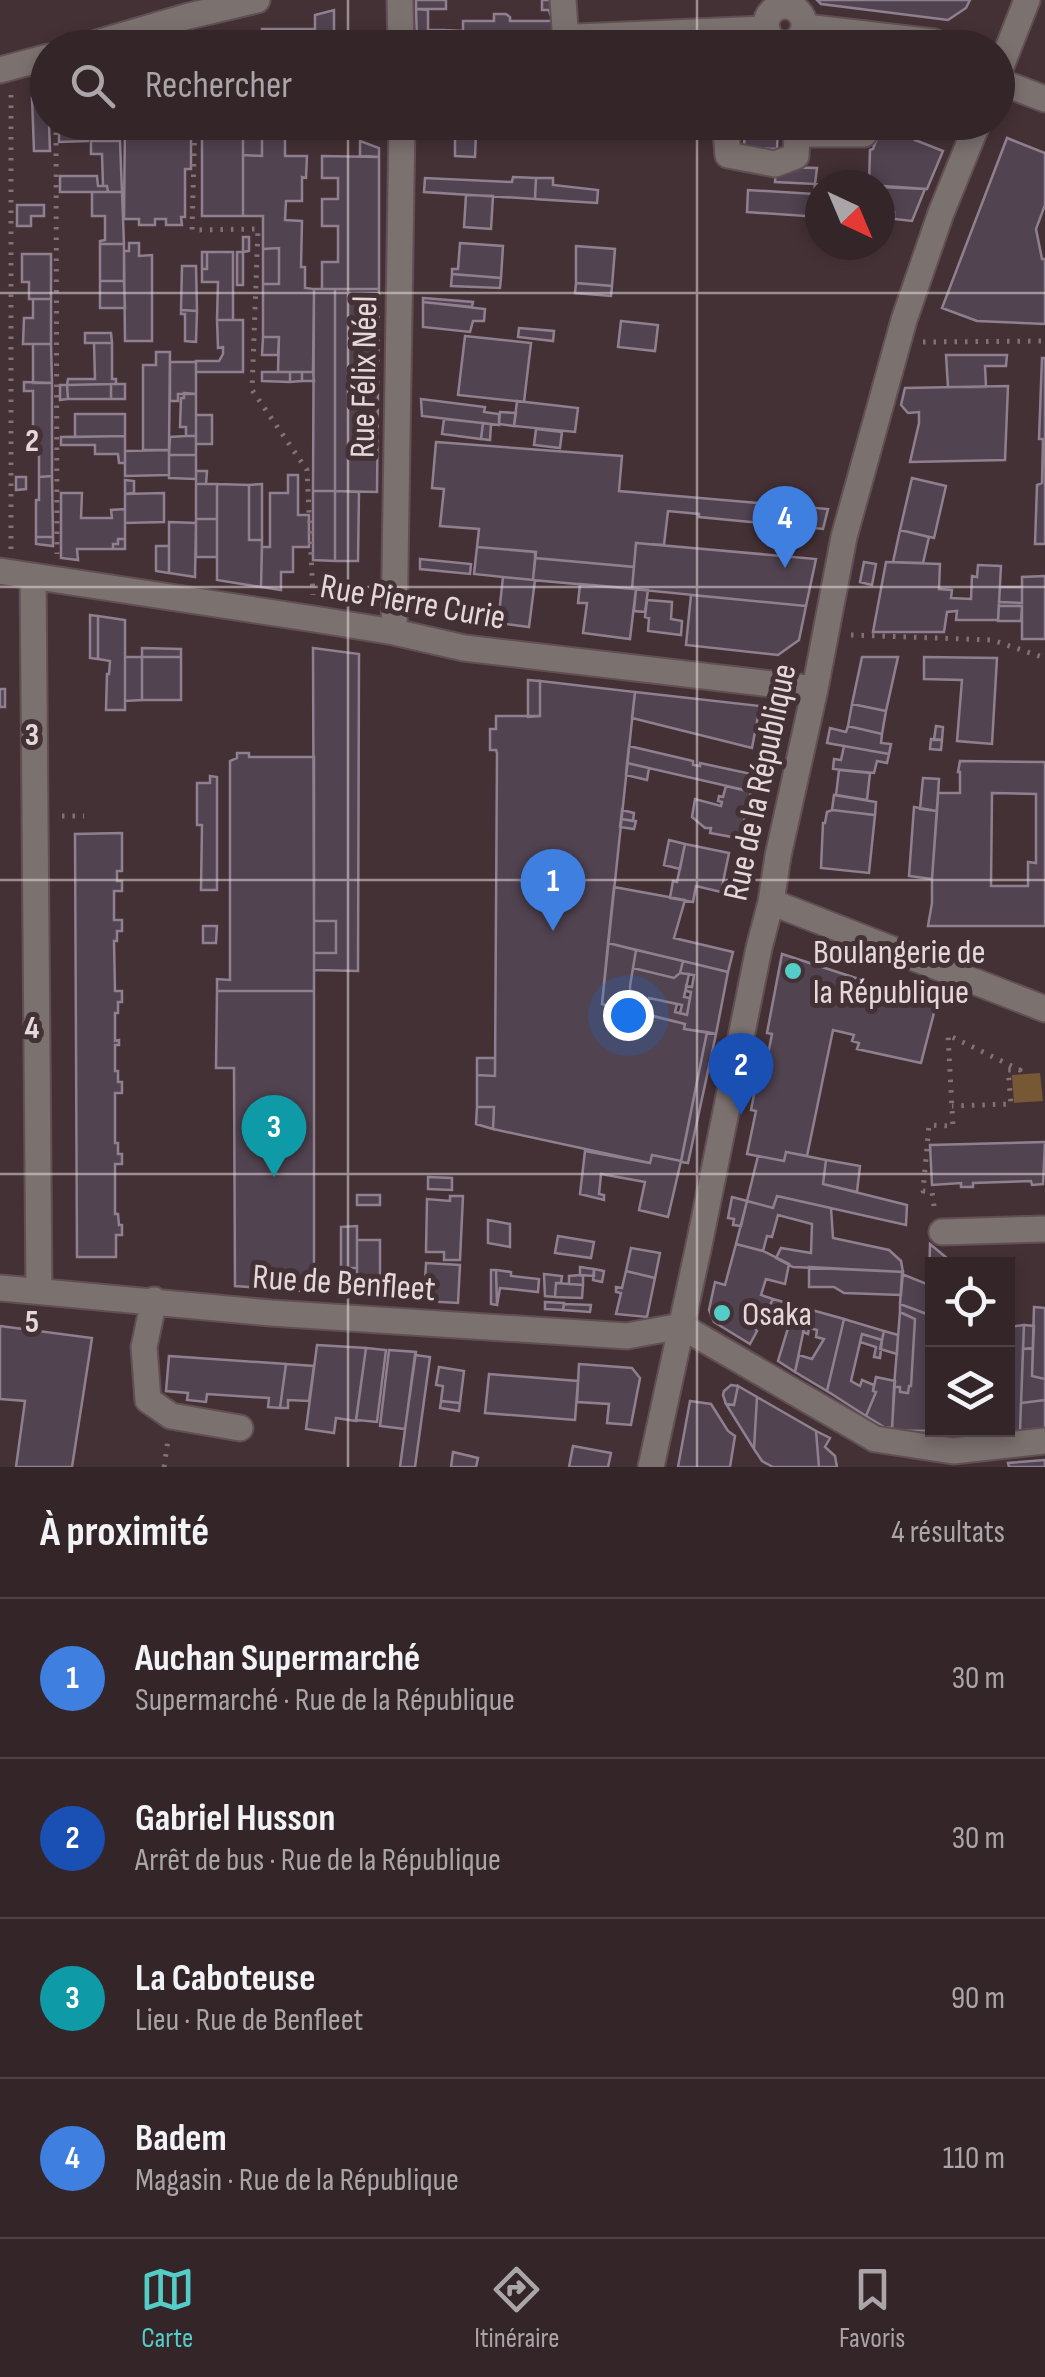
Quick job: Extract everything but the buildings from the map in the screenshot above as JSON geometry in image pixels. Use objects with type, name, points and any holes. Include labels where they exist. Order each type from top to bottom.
[{"type":"street","points":[[141,30],[257,0]]},
{"type":"street","points":[[400,0],[401,30]]},
{"type":"street","points":[[564,0],[565,30]]},
{"type":"street","points":[[1015,32],[1027,0]]},
{"type":"street","points":[[739,30],[766,29],[767,18],[782,3],[802,15],[798,30]]},
{"type":"street","points":[[5,69],[30,62]]},
{"type":"street","points":[[1015,85],[1045,99]]},
{"type":"street","name":"Rue Félix Néel","points":[[394,632],[402,140]]},
{"type":"street","points":[[727,140],[728,155],[774,164],[796,156],[797,140]]},
{"type":"street","name":"Rue de la République","points":[[651,1467],[816,689],[844,537],[898,342],[971,140]]},
{"type":"street","points":[[25,574],[39,1291]]},
{"type":"street","name":"Rue Pierre Curie","points":[[25,574],[314,618],[464,648],[816,689]]},
{"type":"street","points":[[771,902],[1045,1008]]},
{"type":"street","points":[[942,1232],[1045,1229]]},
{"type":"street","name":"Rue de Benfleet","points":[[0,1288],[271,1312],[628,1336],[682,1326]]},
{"type":"street","points":[[154,1300],[144,1347],[148,1400],[171,1416],[240,1428]]},
{"type":"street","points":[[682,1326],[876,1439],[952,1451],[1045,1441]]},
{"type":"path","points":[[5,69],[25,574]]},
{"type":"path","points":[[25,574],[55,140]]},
{"type":"path","points":[[194,140],[192,230],[258,229],[252,390],[307,470],[314,618]]},
{"type":"path","points":[[898,342],[1045,341]]},
{"type":"path","points":[[826,634],[992,640],[1045,658]]},
{"type":"path","points":[[942,1232],[936,1222],[932,1192],[923,1191],[929,1125],[952,1126],[948,1035],[1020,1070],[1008,1070],[1010,1104],[952,1106]]},
{"type":"shaded area","points":[[1040,1073],[1043,1101],[1014,1103],[1012,1075]]},
{"type":"place","name":"Badem","points":[[785,568]]},
{"type":"place","name":"Auchan Supermarché","points":[[553,931]]},
{"type":"place","name":"Boulangerie de la République","points":[[793,971]]},
{"type":"place","name":"Gabriel Husson","points":[[741,1115]]},
{"type":"place","name":"La Caboteuse","points":[[274,1177]]},
{"type":"place","name":"Osaka","points":[[722,1313]]}]
